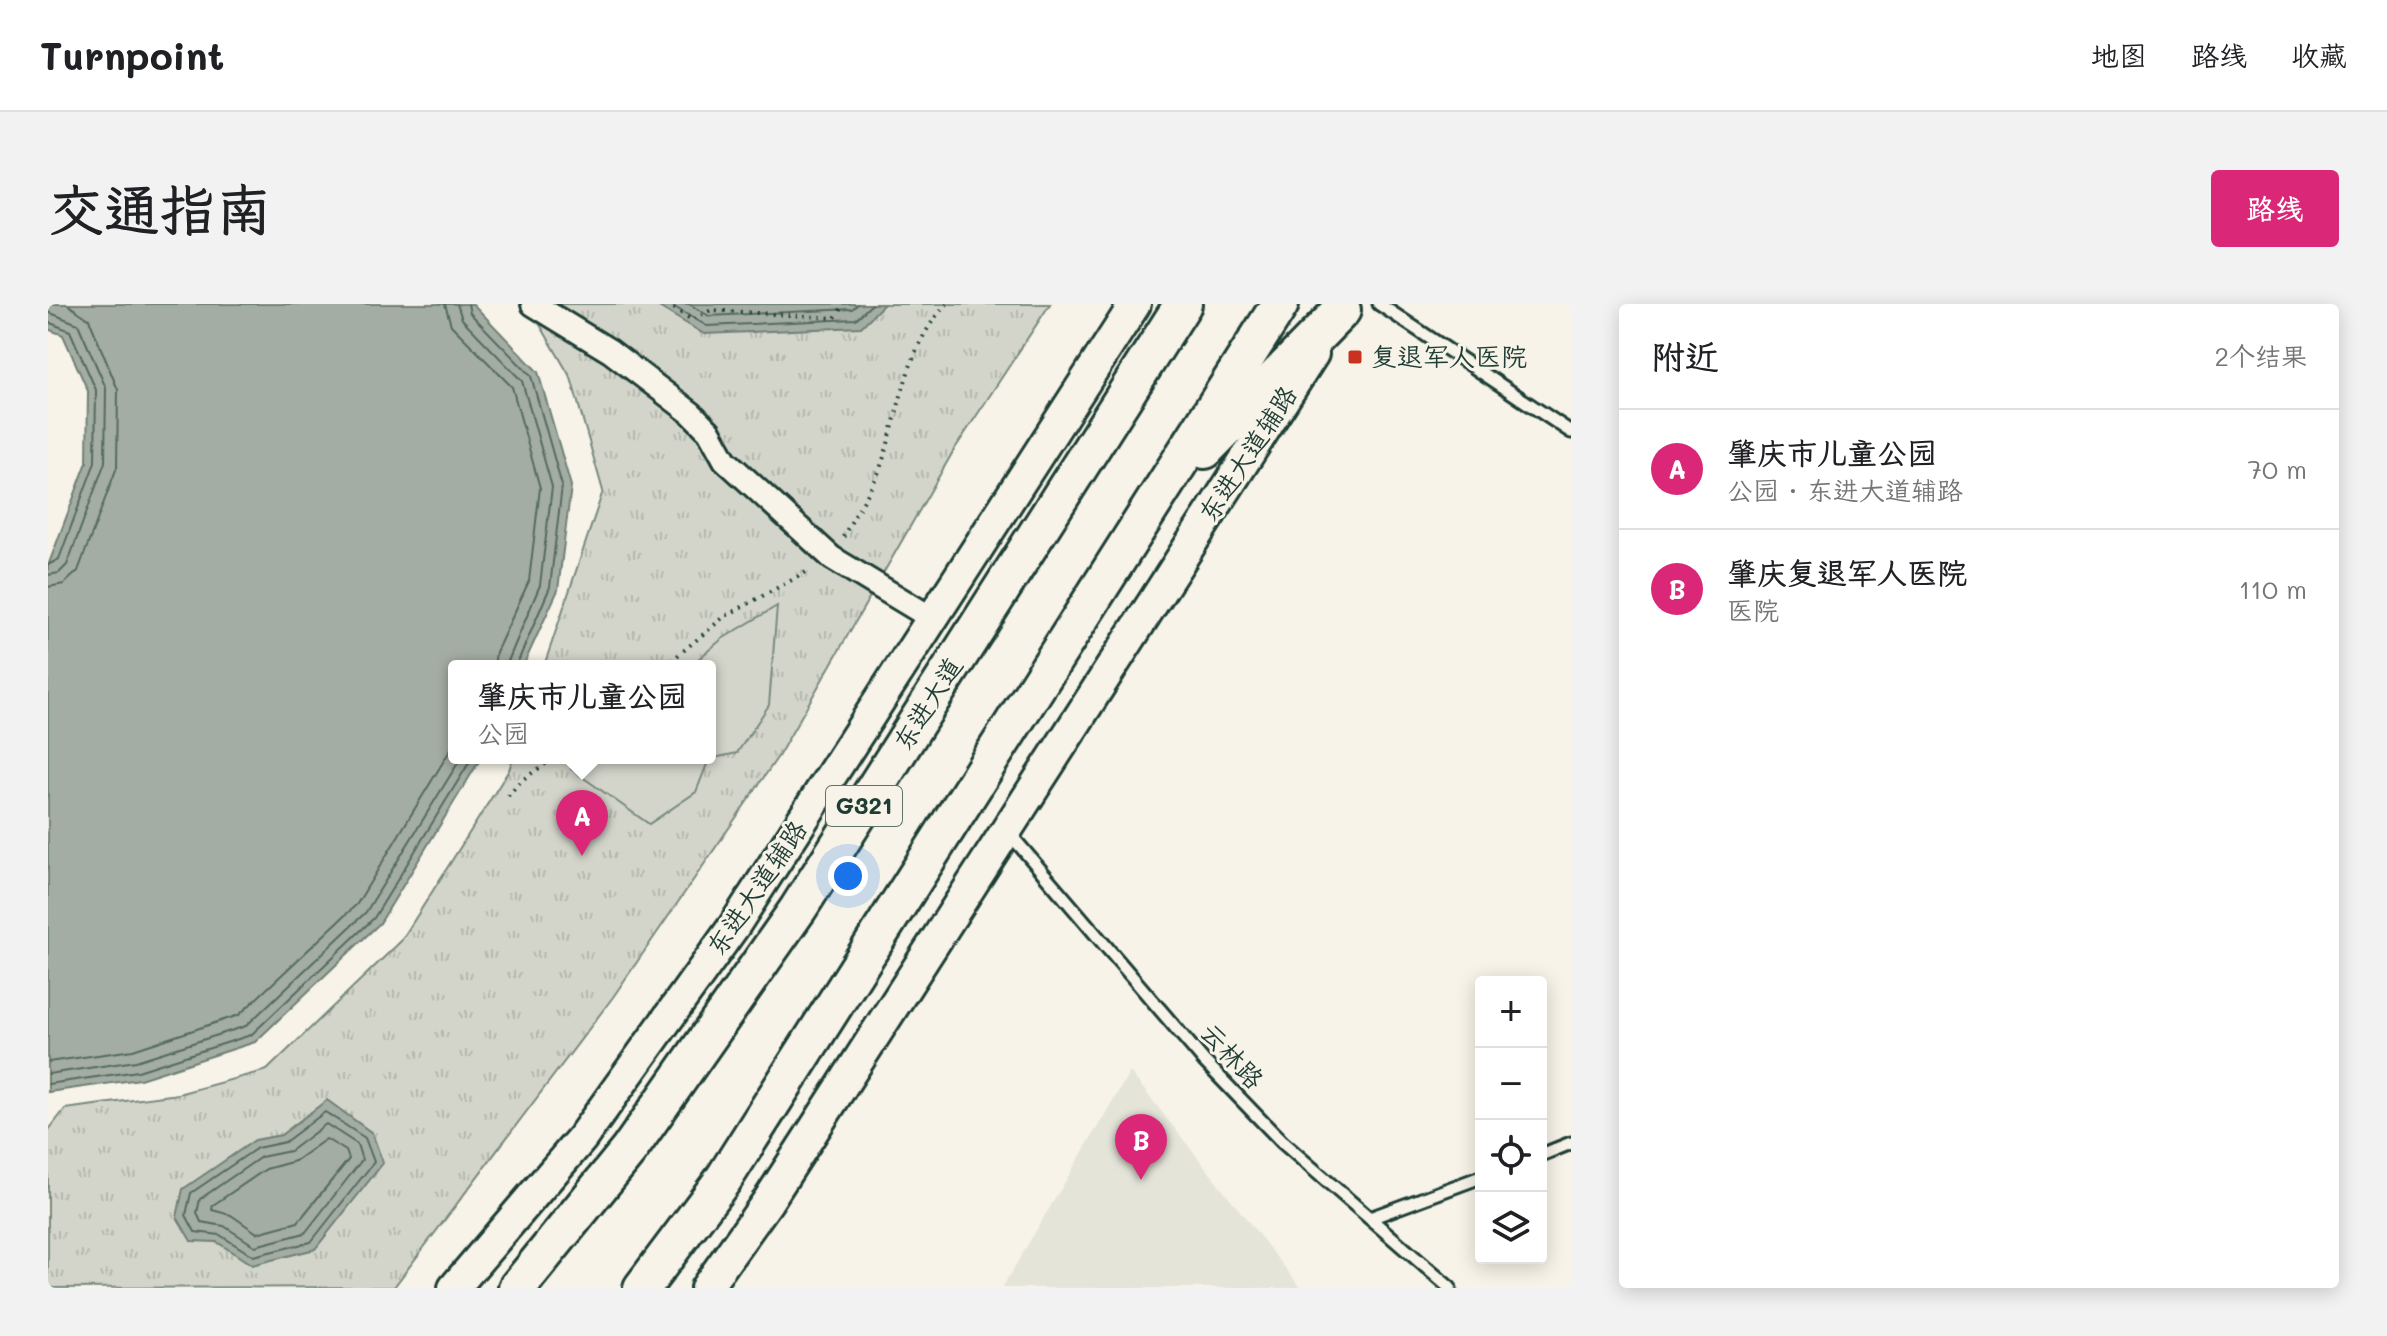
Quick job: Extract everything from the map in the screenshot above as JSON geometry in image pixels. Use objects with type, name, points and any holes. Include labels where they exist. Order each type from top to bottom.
[{"type":"highway","name":"东进大道","points":[[517,1288],[629,1150],[798,909],[1183,304]]},
{"type":"highway","name":"G321","points":[[642,1288],[723,1180],[1280,304]]},
{"type":"highway","points":[[1153,503],[1343,307]]},
{"type":"main road","name":"东进大道辅路","points":[[454,1288],[582,1138],[734,926],[1135,304]]},
{"type":"main road","name":"东进大道辅路","points":[[706,1288],[768,1201],[1343,307]]},
{"type":"street","points":[[533,304],[610,351],[691,413],[709,431],[725,460],[832,558],[933,619]]},
{"type":"lane","points":[[1379,304],[1571,432]]},
{"type":"lane","name":"云林路","points":[[1007,830],[1204,1061],[1282,1142],[1450,1288]]},
{"type":"lane","points":[[1547,1153],[1571,1143]]},
{"type":"lane","points":[[1370,1218],[1475,1179]]},
{"type":"path","points":[[667,304],[692,320],[711,310],[835,318],[844,304]]},
{"type":"path","points":[[672,660],[724,617],[832,558],[878,473],[914,356],[927,330],[947,304]]},
{"type":"path","points":[[508,796],[522,780],[545,764]]},
{"type":"shaded area","points":[[1130,1072],[1301,1288],[1002,1288]]},
{"type":"green space","points":[[528,304],[1050,304],[954,450],[779,755],[613,997],[394,1287],[48,1288],[48,1131],[65,1109],[178,1094],[267,1070],[401,941],[511,764],[716,764],[716,660],[546,660],[603,491],[571,378]]},
{"type":"green space","points":[[777,606],[769,705],[737,753],[716,758],[716,660],[697,660],[722,639]]},
{"type":"green space","points":[[577,764],[707,764],[696,792],[649,824],[571,769]]},
{"type":"water","points":[[48,304],[473,304],[538,372],[571,486],[558,590],[526,660],[448,660],[448,764],[477,764],[380,923],[255,1042],[140,1079],[48,1092],[48,566],[87,462],[88,391],[63,335],[48,329]]},
{"type":"water","points":[[654,304],[884,304],[861,327],[704,334]]},
{"type":"water","points":[[327,1100],[372,1133],[383,1163],[315,1249],[252,1265],[217,1242],[191,1241],[177,1217],[183,1189],[255,1140],[281,1135]]},
{"type":"place","name":"复退军人医院","points":[[1355,357]]},
{"type":"place","name":"肇庆市儿童公园","points":[[582,856]]},
{"type":"place","name":"肇庆复退军人医院","points":[[1141,1180]]}]
